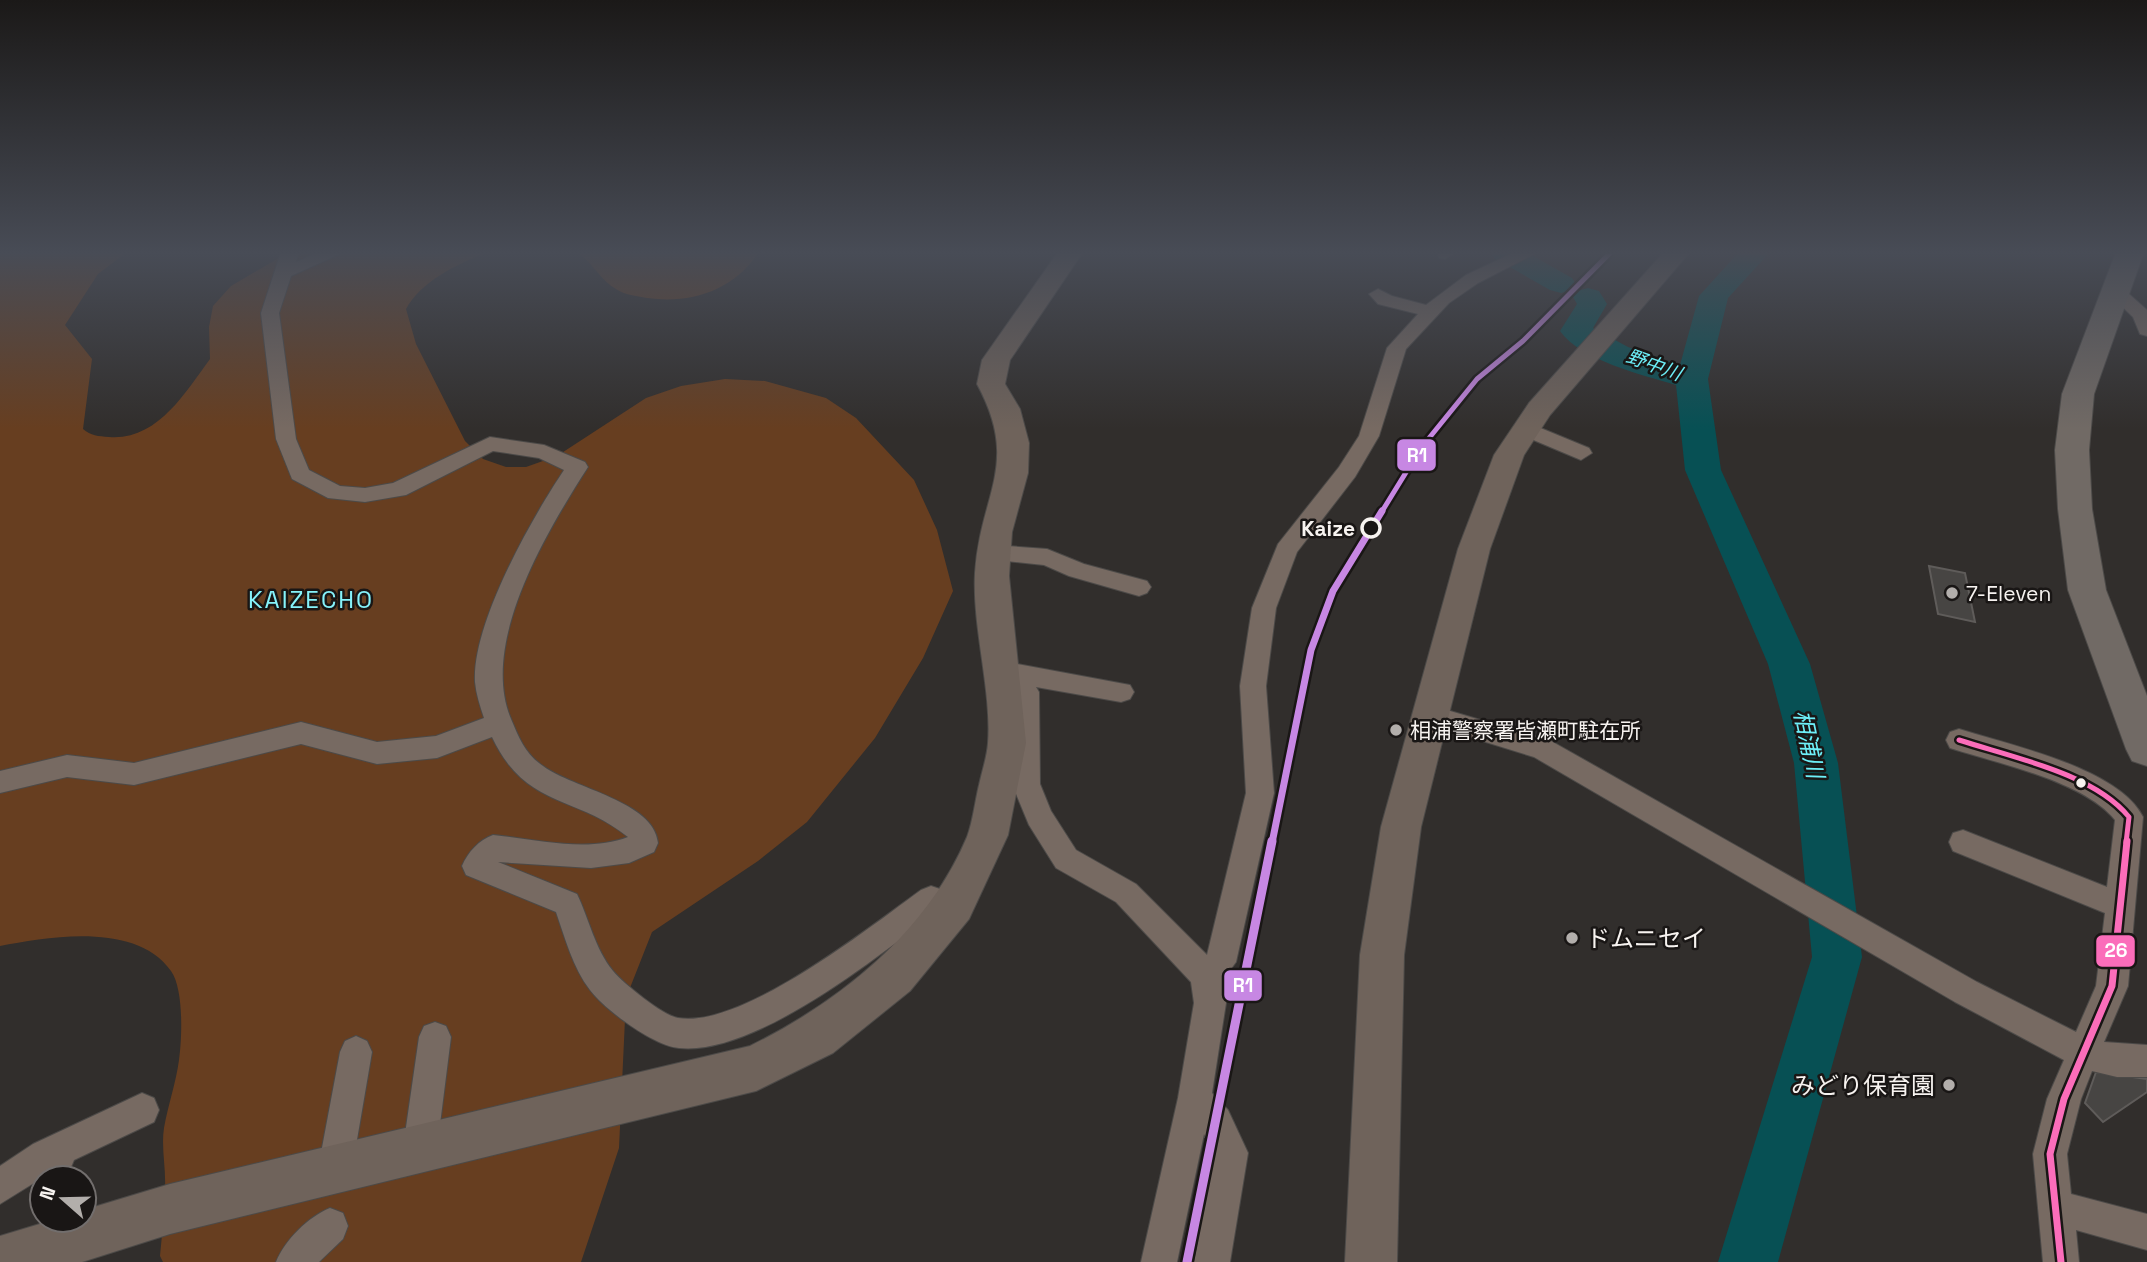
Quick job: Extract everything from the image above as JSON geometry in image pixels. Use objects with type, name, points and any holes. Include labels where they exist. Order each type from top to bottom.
[{"type":"highway","points":[[2107,311],[2078,394],[2072,450],[2075,509],[2088,590],[2147,749]]},
{"type":"street","points":[[271,311],[286,439],[300,474],[336,493],[365,495],[398,490],[490,444],[544,452],[578,467],[557,497],[508,600],[488,673],[491,700],[522,765],[631,821],[643,833],[644,843],[632,851],[578,856],[493,847],[475,866],[567,903],[602,981],[633,1008],[676,1033],[716,1031],[820,981],[931,899],[954,905]]},
{"type":"street","points":[[1,1258],[170,1209],[756,1068],[817,1037],[894,976],[954,905],[988,835],[1007,743],[992,576],[996,532],[1013,472],[1014,443],[1005,409],[991,384],[996,360],[1030,311]]},
{"type":"street","points":[[1206,976],[1221,962],[1260,793],[1253,686],[1264,608],[1286,550],[1347,472],[1369,436],[1397,348],[1430,312],[1426,311]]},
{"type":"street","points":[[1371,1262],[1382,955],[1401,827],[1474,549],[1509,454],[1539,409],[1626,311]]},
{"type":"street","points":[[2137,311],[2147,330]]},
{"type":"street","points":[[1527,429],[1581,453]]},
{"type":"street","points":[[994,553],[1048,557],[1077,570],[1139,587]]},
{"type":"street","points":[[1001,680],[1026,692],[1026,784],[1039,817],[1066,859],[1125,893],[1206,976],[1210,1003],[1195,1098],[1159,1262]]},
{"type":"street","points":[[1001,680],[1121,692]]},
{"type":"street","points":[[1430,715],[1542,749],[1966,992],[2083,1054],[2117,1061],[2147,1061]]},
{"type":"street","points":[[0,782],[68,766],[134,774],[301,733],[377,753],[437,747],[500,723]]},
{"type":"street","points":[[1959,740],[2084,781],[2125,807],[2129,817],[2112,985],[2064,1099],[2050,1154],[2062,1262]]},
{"type":"street","points":[[1963,842],[2119,905]]},
{"type":"street","points":[[420,1149],[435,1037]]},
{"type":"street","points":[[335,1169],[356,1052]]},
{"type":"street","points":[[1195,1098],[1216,1122],[1231,1153],[1212,1262]]},
{"type":"street","points":[[0,1187],[45,1156],[142,1110]]},
{"type":"street","points":[[45,1156],[90,1152]]},
{"type":"street","points":[[2055,1207],[2147,1232]]},
{"type":"street","points":[[294,1262],[330,1226]]},
{"type":"shaded area","points":[[0,311],[74,311],[65,325],[92,359],[83,429],[95,435],[126,436],[142,431],[180,400],[210,359],[209,327],[212,311],[407,311],[416,344],[465,441],[483,459],[506,467],[526,467],[557,456],[646,398],[681,386],[725,379],[765,381],[826,398],[856,418],[914,480],[937,530],[953,591],[923,658],[875,738],[807,822],[758,861],[652,932],[626,998],[619,1148],[581,1262],[163,1262],[160,1256],[165,1196],[163,1135],[178,1069],[181,1040],[180,1002],[171,971],[156,955],[137,945],[115,939],[67,937],[0,946]]},
{"type":"building","name":"7-Eleven","points":[[1929,566],[1965,573],[1975,622],[1938,614]]},
{"type":"building","points":[[2096,1072],[2147,1079],[2147,1092],[2103,1122],[2085,1103]]},
{"type":"waterway","name":"野中川","points":[[1588,311],[1576,331],[1589,340],[1617,354],[1692,379]]},
{"type":"waterway","name":"相浦川","points":[[1692,379],[1710,311]]},
{"type":"waterway","name":"相浦川","points":[[1692,379],[1703,470],[1789,664],[1816,763],[1837,957],[1748,1262]]},
{"type":"transit line","name":"R1","points":[[1187,1262],[1311,650],[1333,591],[1421,448],[1477,379],[1523,341],[1553,311]]},
{"type":"transit line","name":"26","points":[[1959,740],[2026,761],[2079,782],[2119,805],[2129,817],[2112,986],[2064,1099],[2050,1154],[2061,1262]]},
{"type":"place","name":"Kaize","points":[[1371,528]]},
{"type":"place","name":"7-Eleven","points":[[1952,593]]},
{"type":"place","name":"相浦警察署皆瀬町駐在所","points":[[1396,730]]},
{"type":"place","name":"ドムニセイ","points":[[1572,938]]},
{"type":"place","name":"みどり保育園","points":[[1949,1085]]},
{"type":"district","name":"KAIZECHO","points":[[311,599]]}]
